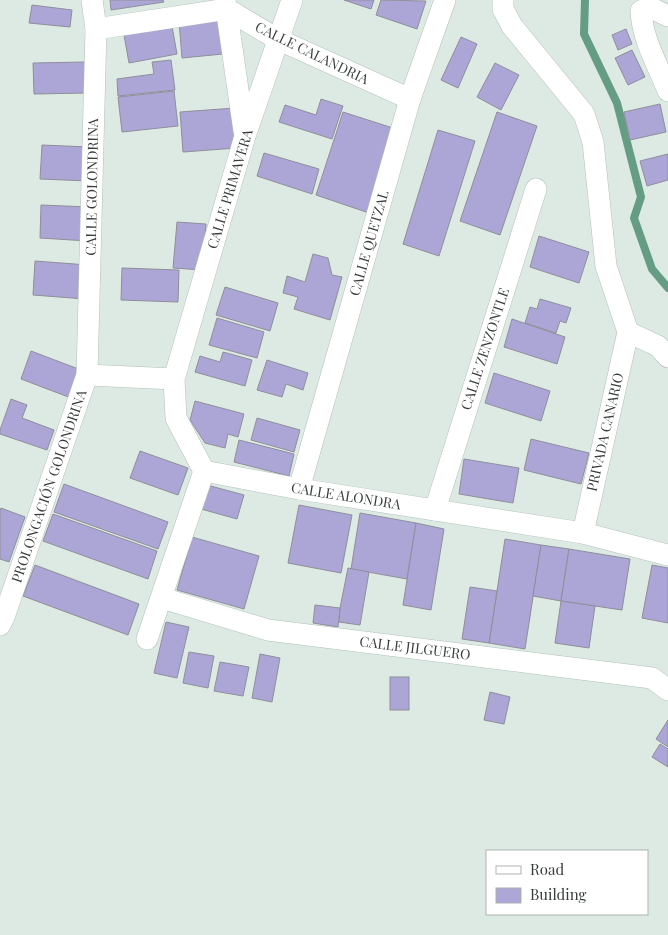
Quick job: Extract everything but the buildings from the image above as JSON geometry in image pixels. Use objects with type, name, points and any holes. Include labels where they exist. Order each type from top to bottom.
[{"type":"street","name":"CALLE GOLONDRINA","points":[[87,374],[96,29],[92,0]]},
{"type":"street","name":"CALLE PRIMAVERA","points":[[174,379],[245,136],[292,0]]},
{"type":"street","name":"CALLE QUETZAL","points":[[299,489],[410,99],[445,0]]},
{"type":"street","points":[[503,0],[503,9],[512,26],[584,114],[592,142],[606,266],[628,332],[658,346],[668,357]]},
{"type":"street","points":[[96,29],[226,5],[245,136]]},
{"type":"street","name":"CALLE CALANDRIA","points":[[226,5],[277,39],[410,99]]},
{"type":"street","points":[[668,16],[649,7],[641,11],[646,40],[668,91]]},
{"type":"street","name":"CALLE ZENZONTLE","points":[[434,510],[536,189]]},
{"type":"street","name":"PRIVADA CANARIO","points":[[583,533],[628,332]]},
{"type":"street","points":[[87,374],[174,379],[176,418],[204,471],[147,640]]},
{"type":"street","name":"PROLONGACIÓN GOLONDRINA","points":[[0,625],[87,374]]},
{"type":"street","name":"CALLE ALONDRA","points":[[204,471],[299,489],[583,533],[668,555]]},
{"type":"street","name":"CALLE JILGUERO","points":[[162,598],[268,630],[652,678],[668,690]]},
{"type":"waterway","points":[[585,0],[584,34],[617,103],[641,197],[634,218],[652,269],[668,288]]}]
